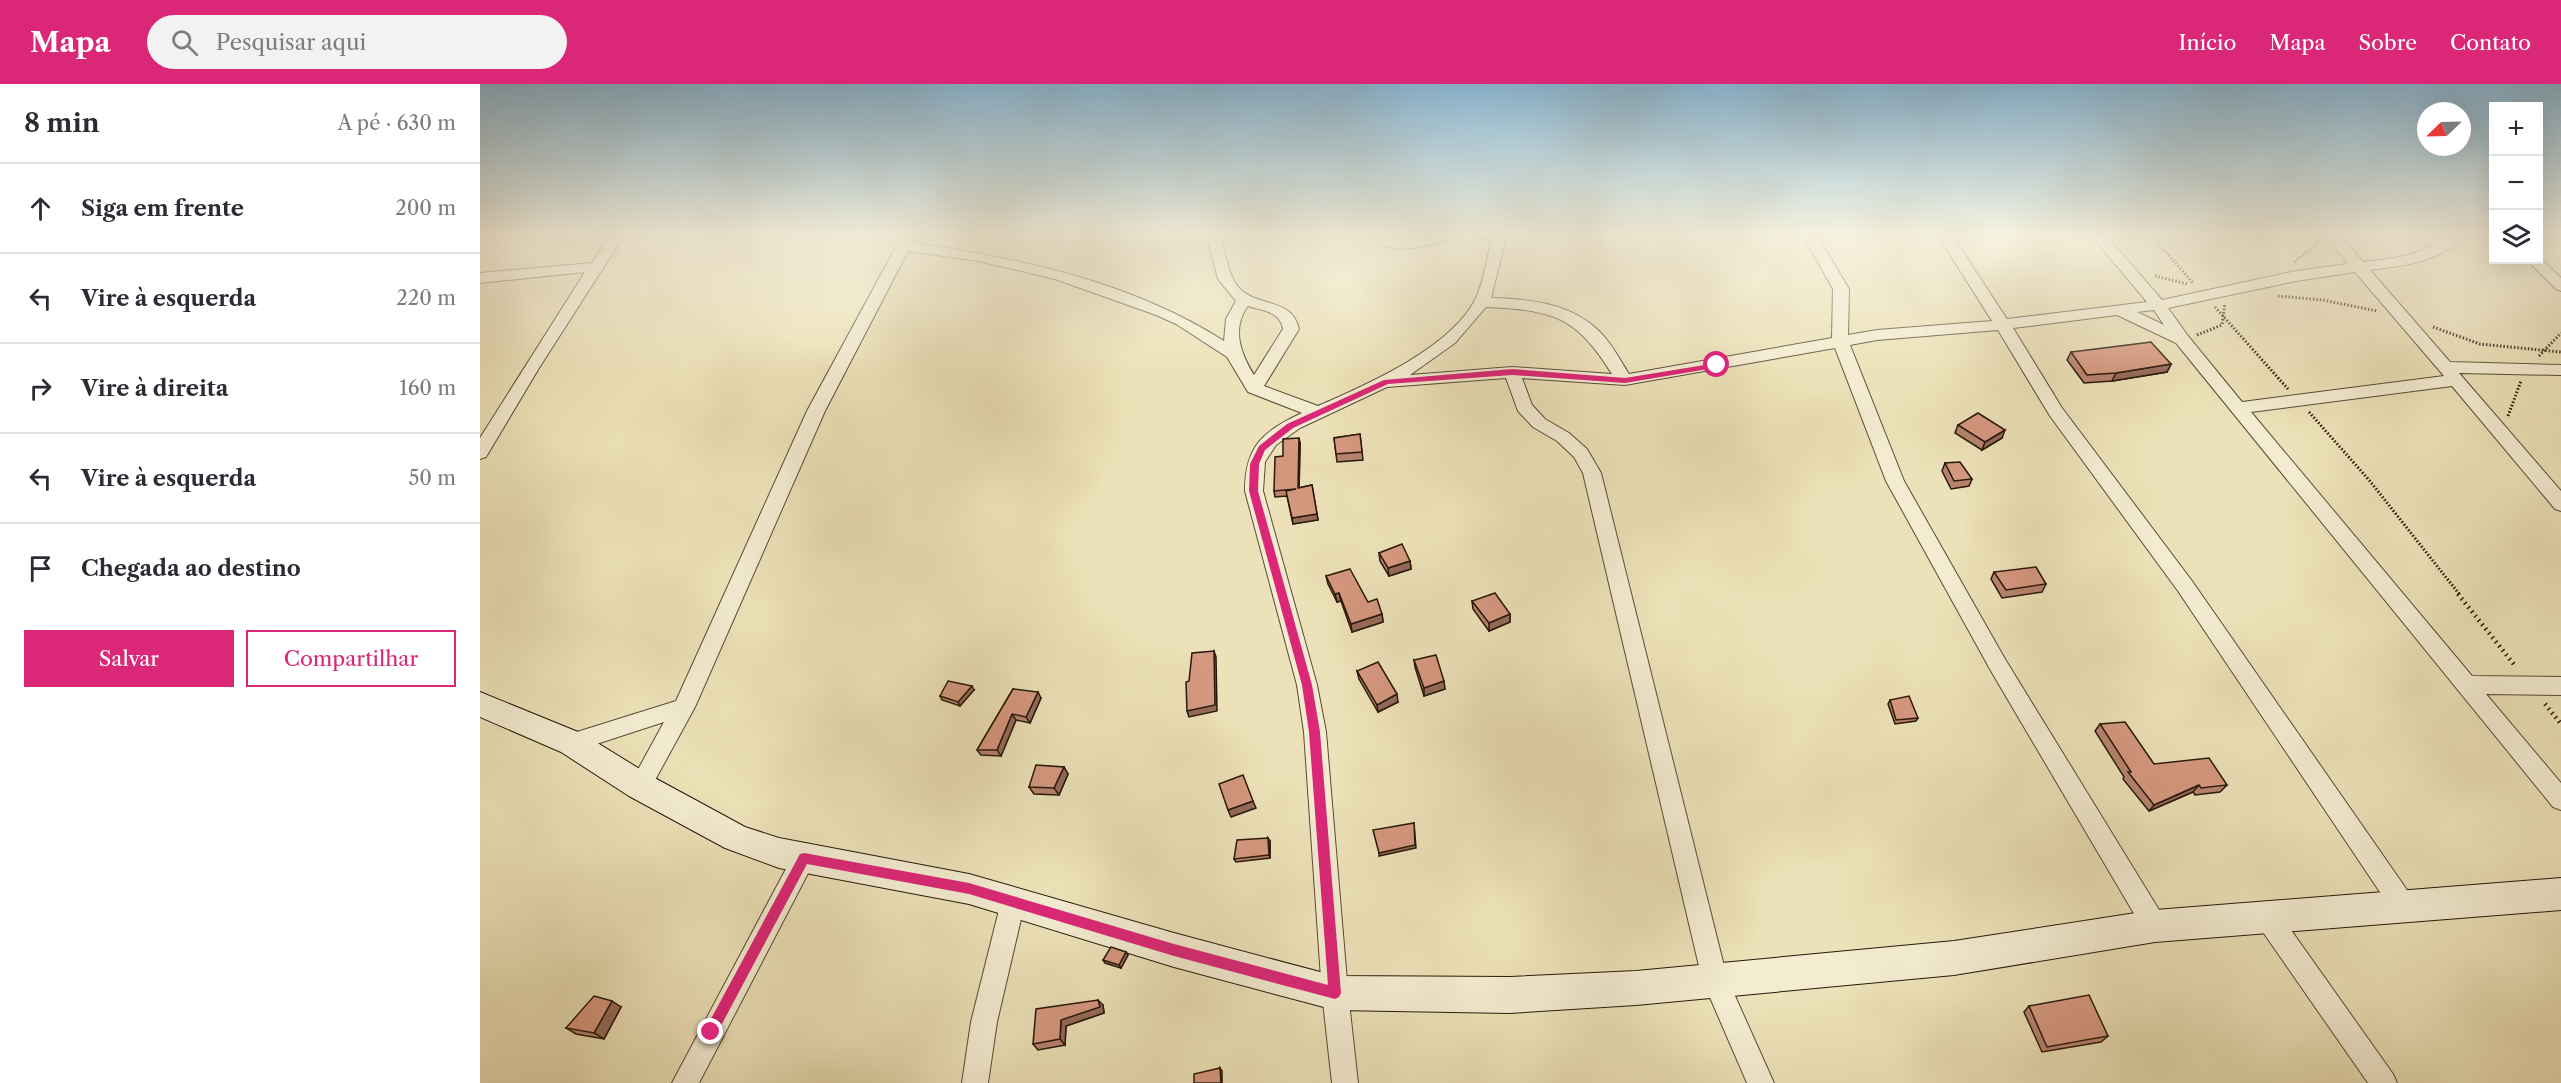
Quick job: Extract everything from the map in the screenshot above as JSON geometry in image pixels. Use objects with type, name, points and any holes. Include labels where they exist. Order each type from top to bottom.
[{"type":"street","points":[[480,453],[587,281]]},
{"type":"street","points":[[640,786],[684,707],[816,411],[885,281]]},
{"type":"street","points":[[1074,281],[1182,321],[1233,354],[1254,388],[1319,413]]},
{"type":"street","points":[[1226,281],[1245,300],[1287,314],[1291,321],[1291,329],[1254,388]]},
{"type":"street","points":[[1346,1083],[1335,993],[1315,732],[1309,697],[1254,491],[1255,464],[1262,448],[1290,426],[1386,382],[1440,349],[1482,302],[1488,281]]},
{"type":"street","points":[[1836,281],[1841,289],[1840,340],[1895,481],[1998,665],[2155,926]]},
{"type":"street","points":[[1975,281],[2056,412],[2185,586],[2405,908]]},
{"type":"street","points":[[2137,281],[2158,305],[2182,340],[2561,800]]},
{"type":"street","points":[[1386,382],[1512,372],[1625,380],[1840,340],[1908,331],[2001,325],[2121,311],[2277,281]]},
{"type":"street","points":[[2369,281],[2449,374],[2502,430],[2561,504]]},
{"type":"street","points":[[1233,354],[1233,312],[1245,300]]},
{"type":"street","points":[[1482,302],[1531,304],[1552,309],[1576,320],[1595,336],[1625,380]]},
{"type":"street","points":[[2121,311],[2182,340]]},
{"type":"street","points":[[2239,408],[2449,374],[2561,370]]},
{"type":"street","points":[[1512,372],[1524,407],[1539,423],[1563,437],[1581,453],[1592,473],[1653,715],[1715,979],[1761,1083]]},
{"type":"street","points":[[2466,685],[2561,686]]},
{"type":"street","points":[[480,704],[572,743],[640,786],[736,838],[779,854],[969,889],[1174,950],[1335,993],[1510,995],[1636,988],[1954,958],[2155,926],[2561,894]]},
{"type":"street","points":[[572,743],[684,707]]},
{"type":"street","points":[[685,1083],[804,858]]},
{"type":"street","points":[[975,1083],[984,1022],[1013,902]]},
{"type":"street","points":[[2267,917],[2384,1083]]},
{"type":"path","points":[[2169,281],[2226,290],[2222,325],[2182,340]]},
{"type":"path","points":[[2191,281],[2197,287]]},
{"type":"path","points":[[2269,295],[2323,300],[2399,316],[2481,344],[2561,352]]},
{"type":"path","points":[[2213,304],[2291,392]]},
{"type":"path","points":[[2306,410],[2369,480],[2517,668]]},
{"type":"path","points":[[2539,696],[2561,724]]},
{"type":"building","points":[[2151,342],[2171,364],[2087,375],[2071,352]]},
{"type":"building","points":[[1978,413],[2005,430],[1985,442],[1958,425]]},
{"type":"building","points":[[1360,434],[1362,452],[1336,454],[1334,438]]},
{"type":"building","points":[[1299,438],[1298,488],[1312,485],[1317,514],[1292,518],[1286,491],[1296,489],[1274,491],[1275,457],[1283,456],[1283,439]]},
{"type":"building","points":[[1960,462],[1972,479],[1954,481],[1945,463]]},
{"type":"building","points":[[1402,544],[1410,561],[1388,568],[1379,553]]},
{"type":"building","points":[[2036,567],[2046,584],[2006,590],[1994,572]]},
{"type":"building","points":[[1350,569],[1368,602],[1377,599],[1382,614],[1351,624],[1339,593],[1335,594],[1326,576]]},
{"type":"building","points":[[1495,593],[1510,614],[1489,623],[1472,601]]},
{"type":"building","points":[[1214,651],[1215,705],[1187,711],[1186,682],[1189,681],[1192,653]]},
{"type":"building","points":[[1436,655],[1444,681],[1424,688],[1414,660]]},
{"type":"building","points":[[1378,662],[1397,694],[1377,705],[1357,671]]},
{"type":"building","points":[[948,681],[972,686],[958,702],[940,696]]},
{"type":"building","points":[[1013,689],[1038,692],[1026,717],[1012,714],[997,750],[977,750]]},
{"type":"building","points":[[1909,696],[1918,718],[1896,720],[1890,700]]},
{"type":"building","points":[[2125,722],[2154,764],[2209,758],[2227,785],[2201,788],[2199,785],[2154,805],[2128,772],[2131,772],[2100,724]]},
{"type":"building","points":[[1036,765],[1064,767],[1054,788],[1029,787]]},
{"type":"building","points":[[1243,775],[1253,801],[1228,810],[1219,784]]},
{"type":"building","points":[[1414,823],[1415,845],[1379,853],[1373,830]]},
{"type":"building","points":[[1268,838],[1269,855],[1234,859],[1237,840]]},
{"type":"building","points":[[1111,947],[1126,952],[1119,965],[1103,960]]},
{"type":"building","points":[[2089,995],[2108,1036],[2047,1047],[2029,1006]]},
{"type":"building","points":[[594,996],[612,1001],[594,1033],[566,1028]]},
{"type":"building","points":[[1098,1000],[1100,1007],[1061,1020],[1060,1039],[1033,1044],[1036,1009]]},
{"type":"building","points":[[1220,1068],[1221,1083],[1194,1083],[1194,1074]]},
{"type":"route","points":[[711,1032],[804,858],[969,889],[1174,950],[1335,993],[1315,732],[1307,685],[1254,491],[1255,464],[1262,448],[1274,436],[1290,426],[1386,382],[1512,372],[1625,380],[1717,365]]}]
